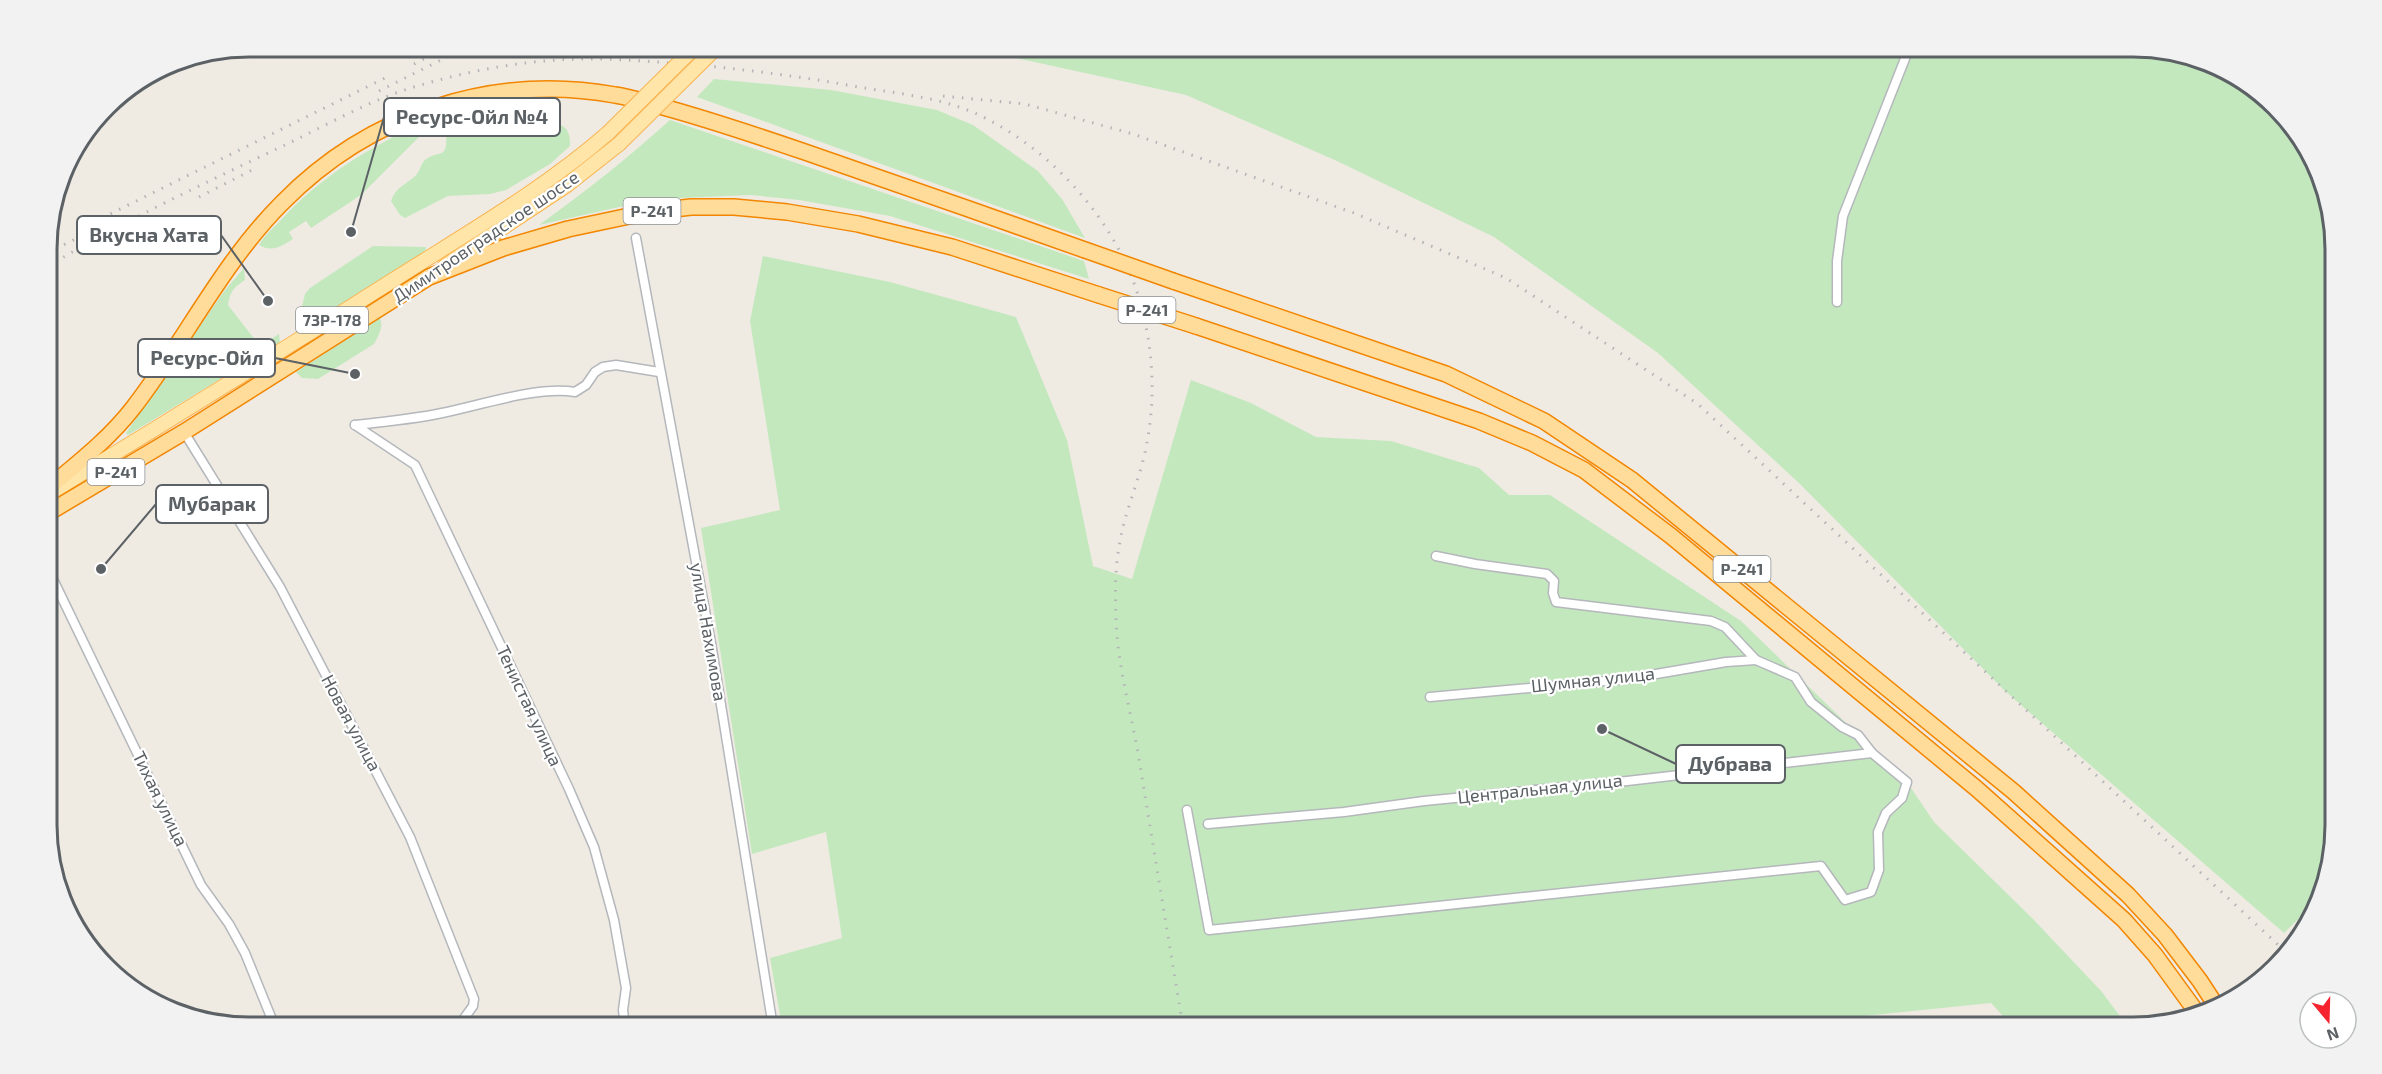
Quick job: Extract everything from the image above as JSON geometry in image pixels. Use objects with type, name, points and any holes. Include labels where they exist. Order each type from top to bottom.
[{"type":"highway","name":"Р-241","points":[[57,480],[103,441],[132,410],[233,261],[262,223],[285,199],[332,160],[369,135],[417,113],[466,97],[515,90],[566,88],[617,95],[701,117],[1446,374],[1544,421],[1632,480],[2014,792],[2127,895],[2165,935],[2212,999]]},
{"type":"highway","name":"Р-241","points":[[429,277],[503,248],[568,229],[648,212],[691,207],[734,207],[787,212],[858,224],[952,247],[1479,421],[1532,443],[1584,471],[1671,536],[1977,789],[2124,920],[2155,955],[2193,1007]]},
{"type":"highway","name":"Димитровградское шоссе","points":[[57,508],[184,432],[429,277]]},
{"type":"main road","name":"Димитровградское шоссе","points":[[57,489],[283,351],[456,241],[561,170],[608,133],[685,57]]},
{"type":"main road","name":"Димитровградское шоссе","points":[[429,277],[567,185],[619,144],[707,57]]},
{"type":"street","points":[[1837,302],[1837,261],[1843,216],[1906,57]]},
{"type":"street","name":"улица Нахимова","points":[[636,238],[711,643],[771,1017]]},
{"type":"street","name":"Тенистая улица","points":[[623,1017],[622,1010],[626,988],[614,920],[594,847],[573,799],[415,465],[355,425],[440,413],[560,389],[575,392],[586,385],[595,372],[603,367],[616,365],[659,372]]},
{"type":"street","name":"Новая улица","points":[[184,432],[280,587],[410,837],[474,999],[473,1006],[465,1017]]},
{"type":"street","points":[[1187,810],[1209,930],[1821,866],[1845,900],[1871,892],[1879,870],[1878,832],[1886,813],[1902,798],[1907,782],[1872,753],[1858,735],[1842,727],[1811,702],[1795,677],[1756,660],[1725,627],[1711,621],[1556,602],[1553,593],[1554,581],[1547,574],[1436,556]]},
{"type":"street","name":"Тихая улица","points":[[57,588],[201,885],[229,924],[245,953],[271,1017]]},
{"type":"street","name":"Шумная улица","points":[[1430,697],[1627,679],[1726,662],[1756,660]]},
{"type":"street","name":"Центральная улица","points":[[1208,824],[1344,812],[1424,801],[1872,753]]},
{"type":"green space","points":[[1011,57],[2146,57],[2183,64],[2206,72],[2250,97],[2269,113],[2299,153],[2318,199],[2325,249],[2325,825],[2323,850],[2315,887],[2301,916],[2284,933],[2005,691],[1800,484],[1658,353],[1494,237],[1337,161],[1186,95]]},
{"type":"green space","points":[[714,79],[831,90],[937,110],[973,125],[1038,171],[1062,199],[1085,238],[697,97]]},
{"type":"green space","points":[[670,120],[1084,261],[1089,279],[890,216],[799,200],[751,195],[655,199],[539,225],[606,174]]},
{"type":"green space","points":[[424,122],[425,131],[361,195],[311,228],[306,221],[289,232],[293,239],[281,246],[268,248],[259,245],[263,238],[296,205],[329,176],[366,152]]},
{"type":"green space","points":[[539,123],[557,124],[565,128],[570,138],[570,146],[550,164],[506,190],[490,194],[448,196],[405,218],[400,215],[391,201],[399,188],[417,174],[424,161],[443,152],[446,136],[450,133],[461,133],[464,137],[469,137]]},
{"type":"green space","points":[[373,246],[426,247],[425,253],[301,330],[297,328],[305,294],[310,288]]},
{"type":"green space","points":[[763,256],[890,282],[1016,317],[1067,440],[1093,566],[1132,579],[1191,380],[1251,403],[1316,437],[1391,441],[1479,468],[1509,495],[1550,495],[1741,621],[1907,782],[1934,822],[2033,919],[2102,992],[2121,1017],[2004,1017],[1991,1003],[1854,1017],[780,1017],[770,958],[842,938],[826,832],[752,854],[701,528],[780,510],[750,321]]},
{"type":"green space","points":[[244,268],[245,280],[233,290],[228,305],[260,346],[279,334],[280,343],[128,435],[126,433],[225,290]]},
{"type":"green space","points":[[380,318],[381,328],[374,344],[318,379],[302,378],[296,372]]},
{"type":"railway","points":[[414,64],[428,57]]},
{"type":"railway","points":[[379,91],[447,57]]},
{"type":"railway","points":[[57,261],[164,203],[368,104],[403,90],[438,80],[523,63],[573,59],[622,60],[707,66],[790,76],[938,101],[987,119],[1011,133],[1056,168],[1095,211],[1111,235],[1135,286],[1149,344],[1152,383],[1150,422],[1141,469],[1121,534],[1115,591],[1117,634],[1181,1017]]},
{"type":"railway","points":[[102,218],[387,77]]},
{"type":"railway","points":[[943,96],[1025,104],[1133,134],[1354,213],[1506,278],[1698,404],[2281,947]]},
{"type":"railway","points":[[199,197],[258,167]]},
{"type":"railway","points":[[57,248],[114,220]]},
{"type":"place","name":"Ресурс-Ойл №4","points":[[351,232]]},
{"type":"place","name":"Вкусна Хата","points":[[268,301]]},
{"type":"place","name":"Ресурс-Ойл","points":[[355,374]]},
{"type":"place","name":"Мубарак","points":[[101,569]]},
{"type":"place","name":"Дубрава","points":[[1602,729]]}]
